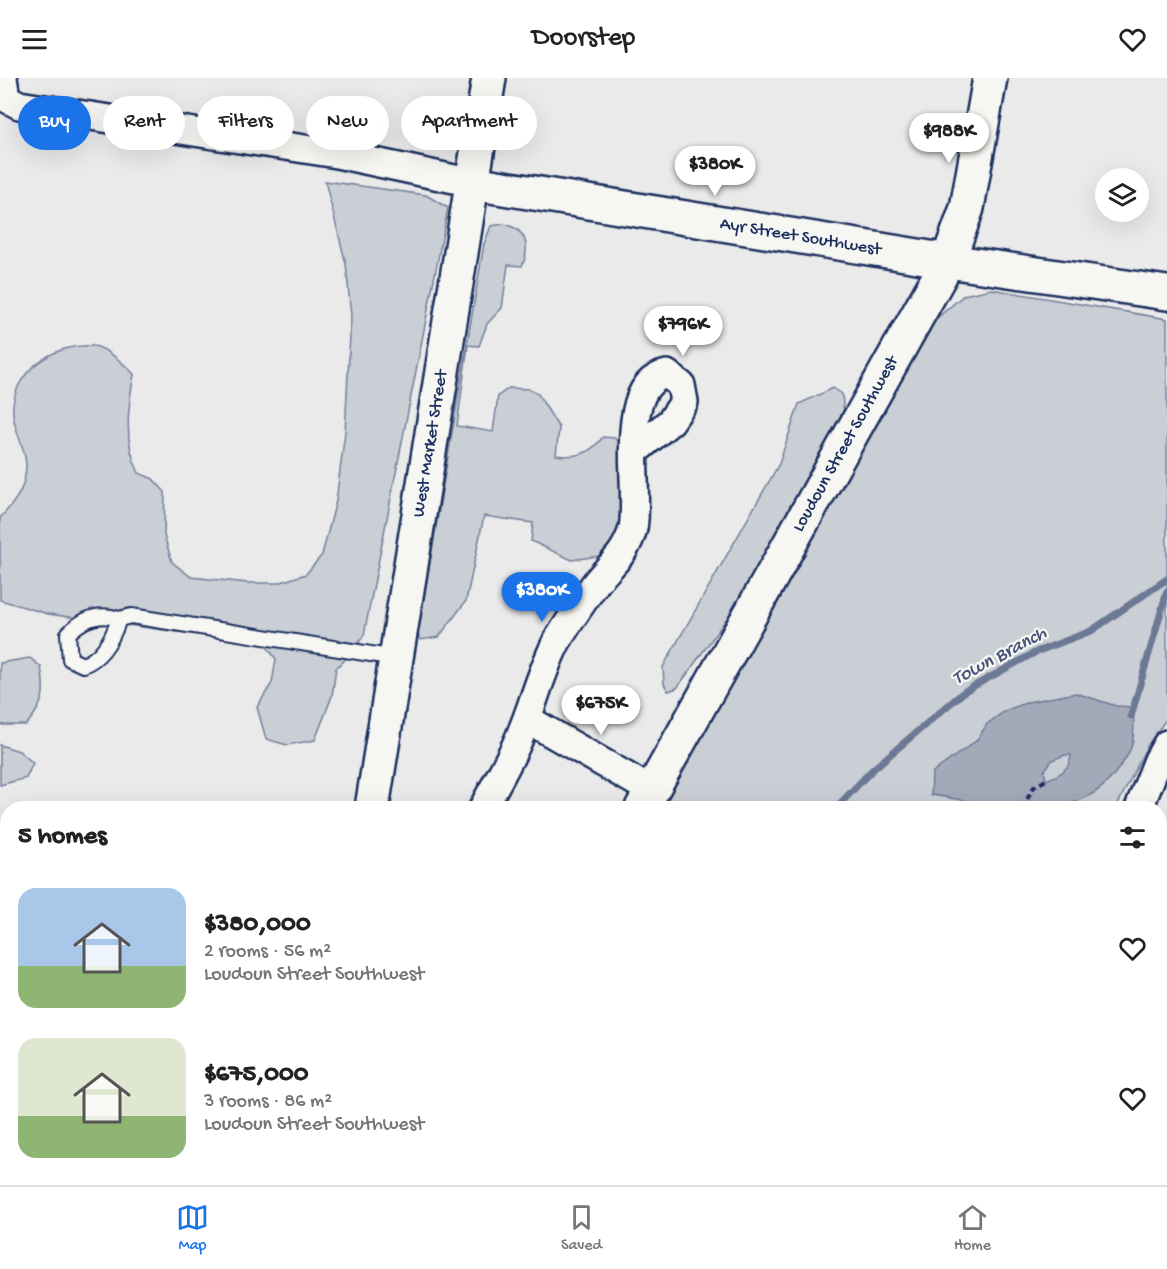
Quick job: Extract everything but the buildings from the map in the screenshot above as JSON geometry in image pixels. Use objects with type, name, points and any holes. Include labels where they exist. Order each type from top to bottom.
[{"type":"main road","name":"West Market Street","points":[[373,801],[489,78]]},
{"type":"main road","name":"Loudoun Street Southwest","points":[[646,801],[948,261],[968,208],[990,78]]},
{"type":"main road","name":"Ayr Street Southwest","points":[[473,183],[948,261],[1167,293]]},
{"type":"street","points":[[3,78],[6,98],[18,105],[337,154],[473,183]]},
{"type":"street","points":[[486,801],[524,726],[556,643],[597,582],[619,559],[629,543],[635,507],[634,452]]},
{"type":"street","name":"Loudoun Street Southwest","points":[[524,726],[646,801]]},
{"type":"street","points":[[1142,801],[1167,744]]},
{"type":"lane","points":[[119,619],[143,616],[305,646],[396,658]]},
{"type":"path","points":[[1026,801],[1034,787],[1046,780]]},
{"type":"shaded area","points":[[325,181],[426,195],[448,208],[364,635],[351,654],[336,668],[332,696],[315,740],[287,745],[266,739],[257,707],[272,683],[276,659],[265,644],[48,614],[0,600],[0,518],[18,495],[24,482],[25,454],[13,414],[14,399],[19,386],[37,363],[50,355],[78,346],[93,346],[109,353],[134,374],[128,424],[131,449],[139,473],[153,479],[165,492],[164,535],[172,562],[191,577],[248,583],[278,583],[306,574],[322,555],[336,501],[345,432],[351,316],[346,264]]},
{"type":"shaded area","points":[[504,224],[517,230],[525,239],[525,259],[522,266],[508,265],[502,308],[487,324],[479,346],[468,345],[457,426],[493,432],[498,396],[509,388],[529,389],[538,394],[559,428],[556,455],[582,454],[603,437],[614,438],[622,444],[625,458],[619,532],[605,555],[572,560],[531,541],[533,523],[484,516],[466,601],[439,637],[420,640],[418,633],[484,244],[491,226]]},
{"type":"shaded area","points":[[991,289],[1167,319],[1167,718],[1147,746],[1120,801],[663,801],[665,793],[930,324],[964,295]]},
{"type":"shaded area","points":[[833,388],[842,394],[844,414],[750,586],[677,688],[668,691],[664,684],[663,667],[779,464],[799,404]]},
{"type":"shaded area","points":[[30,658],[41,667],[43,692],[40,705],[26,725],[0,724],[0,663]]},
{"type":"shaded area","points":[[0,745],[19,751],[33,763],[26,778],[0,785]]},
{"type":"water","points":[[1076,693],[1116,706],[1134,707],[1131,748],[1116,772],[1098,790],[1078,801],[968,801],[931,795],[932,773],[977,740],[987,724],[1005,711],[1028,702]],"holes":[[[1071,755],[1070,760],[1059,774],[1046,780],[1044,771],[1052,760]]]},
{"type":"waterway","name":"Town Branch","points":[[843,801],[872,770],[965,691],[1036,652],[1091,631],[1167,579]]},
{"type":"waterway","points":[[1131,716],[1167,591]]}]
